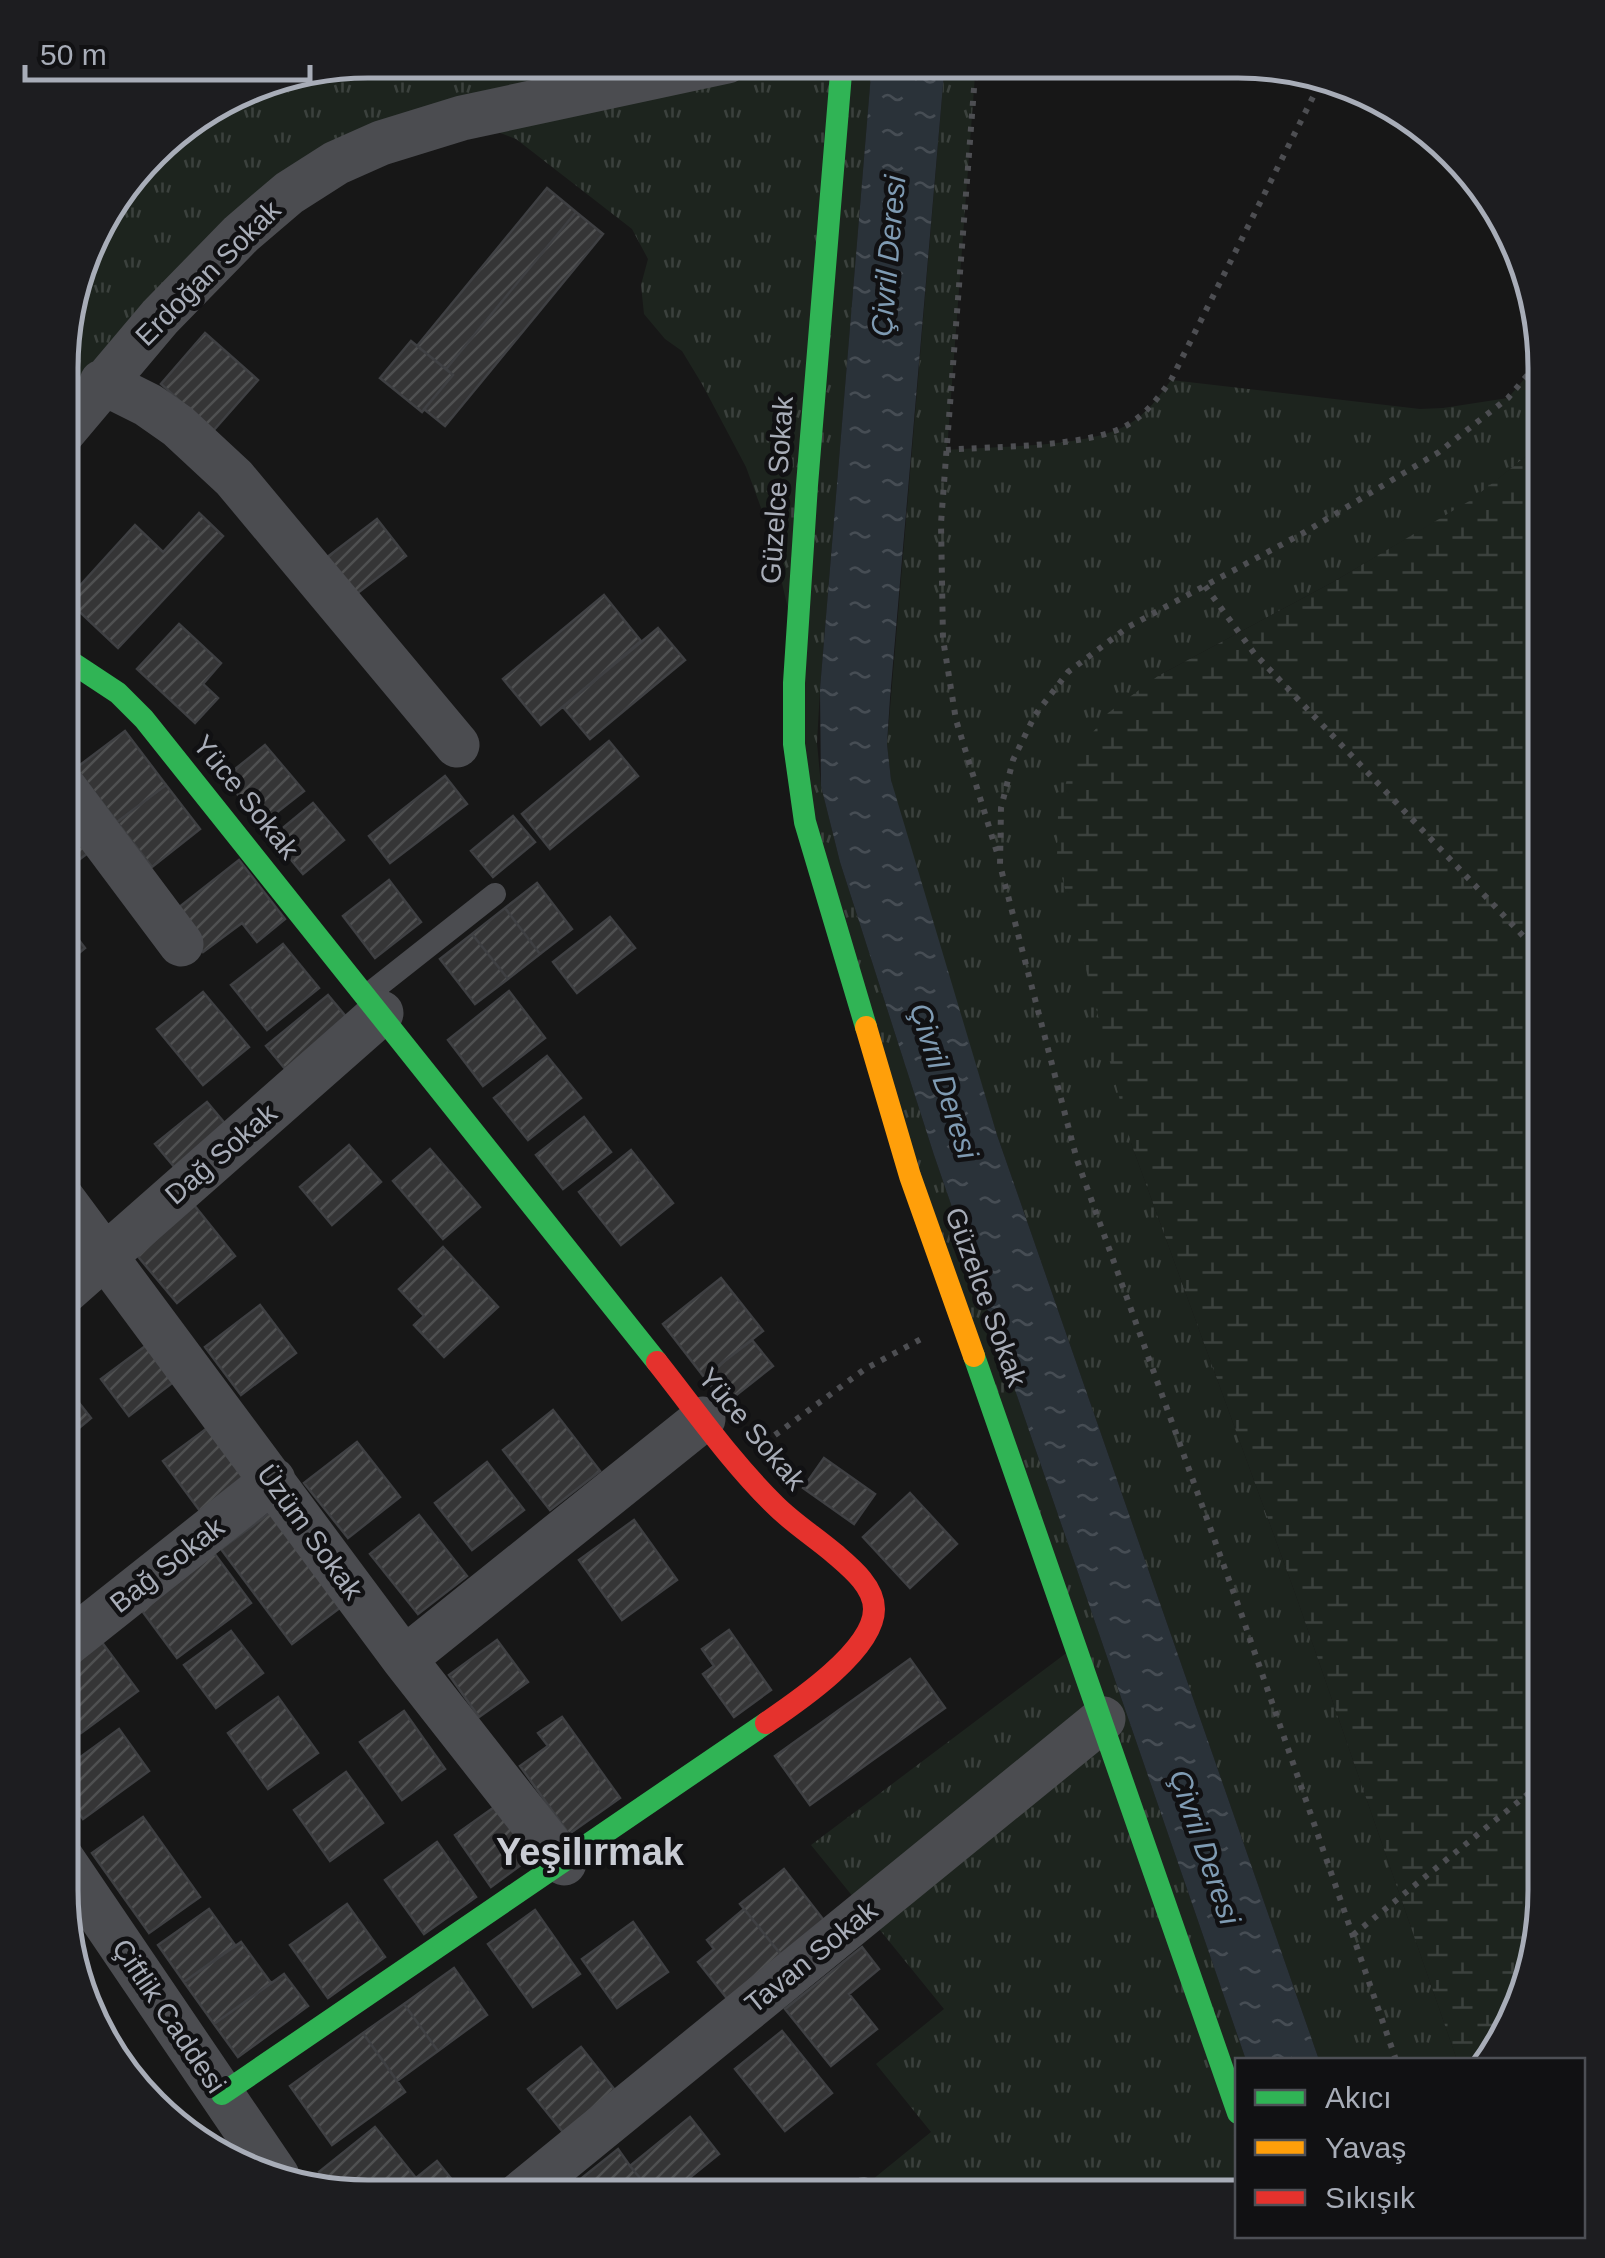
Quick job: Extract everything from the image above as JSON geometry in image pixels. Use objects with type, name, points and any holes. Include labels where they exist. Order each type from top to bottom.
[{"type":"street","name":"Erdoğan Sokak","points":[[77,413],[160,317],[241,234],[289,192],[336,164],[381,143],[462,118],[648,78]]},
{"type":"street","name":"Güzelce Sokak","points":[[841,78],[806,485],[794,683],[798,787],[816,869],[910,1176],[1104,1719],[1235,2103]]},
{"type":"street","points":[[102,382],[148,405],[178,426],[234,478],[458,745]]},
{"type":"street","name":"Yüce Sokak","points":[[77,666],[118,693],[144,719],[738,1462],[780,1511],[864,1583],[874,1609],[870,1624],[851,1653],[784,1711],[222,2094]]},
{"type":"street","points":[[77,805],[181,944]]},
{"type":"street","name":"Dağ Sokak","points":[[77,1280],[374,1004]]},
{"type":"street","name":"Üzüm Sokak","points":[[77,1217],[404,1659],[564,1862]]},
{"type":"street","points":[[404,1659],[703,1419]]},
{"type":"street","name":"Bağ Sokak","points":[[77,1636],[273,1480]]},
{"type":"street","name":"Tavan Sokak","points":[[538,2180],[1104,1719]]},
{"type":"street","name":"Çiftlik Caddesi","points":[[77,1881],[268,2162]]},
{"type":"lane","points":[[374,1004],[495,894]]},
{"type":"path","points":[[975,78],[941,523],[943,638],[956,720],[1000,865],[1077,1160],[1235,1594],[1395,2058]]},
{"type":"path","points":[[946,450],[1096,438],[1128,425],[1151,407],[1171,380],[1317,88]]},
{"type":"path","points":[[1000,865],[1001,808],[1013,760],[1034,715],[1068,672],[1128,628],[1305,532],[1440,452],[1508,398],[1528,375]]},
{"type":"path","points":[[1205,586],[1254,653],[1528,941]]},
{"type":"path","points":[[738,1462],[865,1370],[962,1320]]},
{"type":"path","points":[[1353,1935],[1527,1795]]},
{"type":"green space","points":[[349,78],[871,78],[820,689],[817,743],[821,786],[840,862],[934,1155],[1245,2058],[1235,2058],[1235,2180],[872,2180],[931,2132],[876,2064],[944,2009],[811,1845],[1077,1645],[910,1176],[816,869],[798,787],[794,744],[797,648],[771,535],[746,467],[702,384],[682,351],[665,339],[644,314],[641,285],[648,259],[632,229],[516,139],[462,118],[381,143],[336,163],[289,193],[241,234],[160,317],[77,415],[83,311],[93,274],[116,222],[149,176],[176,149],[222,116],[274,93]]},
{"type":"green space","points":[[944,78],[975,78],[947,450],[1065,442],[1110,433],[1140,416],[1171,380],[1420,409],[1508,398],[1528,375],[1528,455],[1472,500],[1333,582],[1158,676],[1131,1143],[1295,1593],[1456,2058],[1318,2058],[997,1135],[902,825],[887,744]]},
{"type":"green space","points":[[1528,455],[1527,1909],[1522,1947],[1498,2019],[1474,2058],[1456,2058],[1295,1593],[1131,1143],[1057,858],[1058,815],[1067,779],[1083,745],[1108,713],[1158,676],[1333,582],[1471,500]]},
{"type":"water","name":"Çivril Deresi","points":[[871,78],[944,78],[890,698],[887,744],[891,780],[997,1135],[1318,2058],[1245,2058],[934,1155],[840,862],[821,786],[820,689]]},
{"type":"building","points":[[547,188],[576,212],[446,369],[417,346]]},
{"type":"building","points":[[576,212],[603,234],[445,426],[424,409],[453,375],[446,369]]},
{"type":"building","points":[[205,333],[258,380],[213,431],[161,384]]},
{"type":"building","points":[[411,341],[453,375],[422,412],[380,378]]},
{"type":"building","points":[[199,513],[223,536],[118,648],[77,609],[77,589],[135,525],[163,552]]},
{"type":"building","points":[[377,519],[406,556],[355,595],[326,558]]},
{"type":"building","points":[[604,595],[641,641],[541,725],[503,679]]},
{"type":"building","points":[[179,624],[221,663],[203,684],[218,698],[195,723],[137,669]]},
{"type":"building","points":[[658,628],[685,660],[590,739],[563,707]]},
{"type":"building","points":[[125,731],[166,785],[117,822],[77,767]]},
{"type":"building","points":[[609,741],[638,776],[550,849],[522,814]]},
{"type":"building","points":[[265,745],[304,791],[262,824],[224,778]]},
{"type":"building","points":[[445,776],[467,804],[390,863],[369,836]]},
{"type":"building","points":[[166,785],[200,829],[152,867],[117,822]]},
{"type":"building","points":[[313,803],[344,840],[303,874],[272,837]]},
{"type":"building","points":[[513,816],[535,842],[493,877],[471,851]]},
{"type":"building","points":[[77,830],[92,850],[77,861]]},
{"type":"building","points":[[239,860],[285,919],[257,942],[242,923],[203,952],[173,912]]},
{"type":"building","points":[[389,880],[421,922],[375,958],[343,916]]},
{"type":"building","points":[[537,883],[572,929],[540,954],[505,908]]},
{"type":"building","points":[[505,908],[540,954],[508,979],[472,934]]},
{"type":"building","points":[[610,917],[635,948],[577,993],[553,962]]},
{"type":"building","points":[[472,934],[508,979],[475,1004],[440,959]]},
{"type":"building","points":[[77,938],[85,948],[77,955]]},
{"type":"building","points":[[283,944],[319,988],[267,1030],[231,985]]},
{"type":"building","points":[[509,991],[545,1038],[483,1086],[448,1040]]},
{"type":"building","points":[[203,992],[249,1047],[203,1085],[157,1029]]},
{"type":"building","points":[[328,995],[348,1019],[286,1070],[266,1046]]},
{"type":"building","points":[[547,1056],[581,1098],[528,1140],[494,1098]]},
{"type":"building","points":[[207,1102],[228,1127],[176,1169],[155,1144]]},
{"type":"building","points":[[584,1117],[611,1152],[563,1189],[536,1155]]},
{"type":"building","points":[[349,1145],[381,1182],[332,1225],[300,1187]]},
{"type":"building","points":[[430,1149],[480,1207],[443,1239],[393,1181]]},
{"type":"building","points":[[631,1150],[673,1203],[621,1245],[579,1192]]},
{"type":"building","points":[[194,1205],[235,1256],[177,1303],[135,1253]]},
{"type":"building","points":[[443,1247],[498,1307],[444,1357],[414,1325],[424,1316],[399,1289]]},
{"type":"building","points":[[721,1278],[763,1331],[704,1377],[663,1324]]},
{"type":"building","points":[[260,1305],[296,1353],[241,1395],[205,1347]]},
{"type":"building","points":[[752,1340],[773,1366],[725,1404],[704,1377]]},
{"type":"building","points":[[148,1344],[176,1380],[129,1416],[101,1379]]},
{"type":"building","points":[[77,1400],[91,1418],[77,1430]]},
{"type":"building","points":[[553,1410],[600,1471],[550,1510],[503,1450]]},
{"type":"building","points":[[210,1426],[246,1476],[200,1511],[163,1461]]},
{"type":"building","points":[[357,1442],[400,1497],[348,1538],[304,1483]]},
{"type":"building","points":[[824,1458],[875,1494],[854,1524],[803,1488]]},
{"type":"building","points":[[487,1462],[524,1510],[472,1550],[435,1503]]},
{"type":"building","points":[[910,1493],[957,1544],[910,1588],[863,1537]]},
{"type":"building","points":[[271,1512],[341,1607],[292,1644],[221,1549]]},
{"type":"building","points":[[419,1515],[467,1576],[418,1614],[370,1554]]},
{"type":"building","points":[[634,1520],[677,1580],[622,1620],[579,1560]]},
{"type":"building","points":[[214,1553],[251,1603],[177,1658],[140,1608]]},
{"type":"building","points":[[729,1630],[771,1690],[734,1717],[703,1674],[714,1666],[702,1649]]},
{"type":"building","points":[[231,1631],[263,1673],[216,1708],[184,1665]]},
{"type":"building","points":[[98,1637],[138,1691],[81,1733],[77,1728],[77,1652]]},
{"type":"building","points":[[497,1640],[528,1682],[479,1717],[449,1675]]},
{"type":"building","points":[[910,1659],[945,1708],[810,1805],[775,1756]]},
{"type":"building","points":[[278,1697],[318,1753],[268,1789],[228,1733]]},
{"type":"building","points":[[404,1711],[445,1769],[402,1800],[360,1742]]},
{"type":"building","points":[[562,1717],[620,1798],[569,1834],[520,1766],[548,1746],[538,1733]]},
{"type":"building","points":[[119,1729],[149,1771],[83,1819],[77,1810],[77,1760]]},
{"type":"building","points":[[346,1772],[383,1823],[330,1861],[294,1810]]},
{"type":"building","points":[[500,1803],[536,1854],[491,1887],[455,1835]]},
{"type":"building","points":[[143,1817],[200,1897],[149,1933],[92,1853]]},
{"type":"building","points":[[437,1842],[476,1897],[424,1934],[385,1880]]},
{"type":"building","points":[[784,1869],[826,1923],[783,1957],[740,1904]]},
{"type":"building","points":[[347,1904],[385,1957],[328,1998],[290,1945]]},
{"type":"building","points":[[209,1909],[235,1945],[184,1982],[158,1945]]},
{"type":"building","points":[[744,1909],[783,1957],[729,2001],[698,1962],[714,1949],[707,1940]]},
{"type":"building","points":[[535,1910],[580,1974],[533,2007],[488,1944]]},
{"type":"building","points":[[633,1922],[668,1972],[617,2008],[582,1959]]},
{"type":"building","points":[[241,1942],[271,1983],[214,2024],[184,1982]]},
{"type":"building","points":[[862,1947],[879,1969],[849,1994],[877,2029],[831,2066],[785,2009]]},
{"type":"building","points":[[454,1968],[487,2015],[438,2051],[404,2004]]},
{"type":"building","points":[[284,1974],[308,2006],[238,2057],[214,2024]]},
{"type":"building","points":[[404,2004],[438,2051],[397,2081],[363,2033]]},
{"type":"building","points":[[782,2031],[832,2093],[785,2131],[735,2069]]},
{"type":"building","points":[[363,2033],[405,2092],[332,2145],[290,2086]]},
{"type":"building","points":[[581,2047],[618,2094],[566,2136],[528,2089]]},
{"type":"building","points":[[690,2117],[719,2154],[687,2180],[642,2180],[630,2166]]},
{"type":"building","points":[[375,2127],[416,2178],[330,2178],[319,2172]]},
{"type":"building","points":[[618,2149],[642,2180],[579,2180]]},
{"type":"building","points":[[437,2161],[452,2180],[414,2180]]},
{"type":"traffic: fast","points":[[841,78],[807,485],[794,683],[794,744],[805,822],[866,1027]]},
{"type":"traffic: fast","points":[[77,666],[118,693],[144,719],[657,1362]]},
{"type":"traffic: fast","points":[[974,1356],[1235,2104]]},
{"type":"traffic: fast","points":[[222,2094],[766,1723]]},
{"type":"traffic: slow","points":[[866,1027],[910,1176],[974,1356]]},
{"type":"traffic: jam","points":[[657,1362],[728,1454],[789,1518],[854,1571],[873,1601],[871,1625],[848,1658],[814,1689],[766,1723]]},
{"type":"district","name":"Yeşilırmak","points":[[590,1852]]}]
